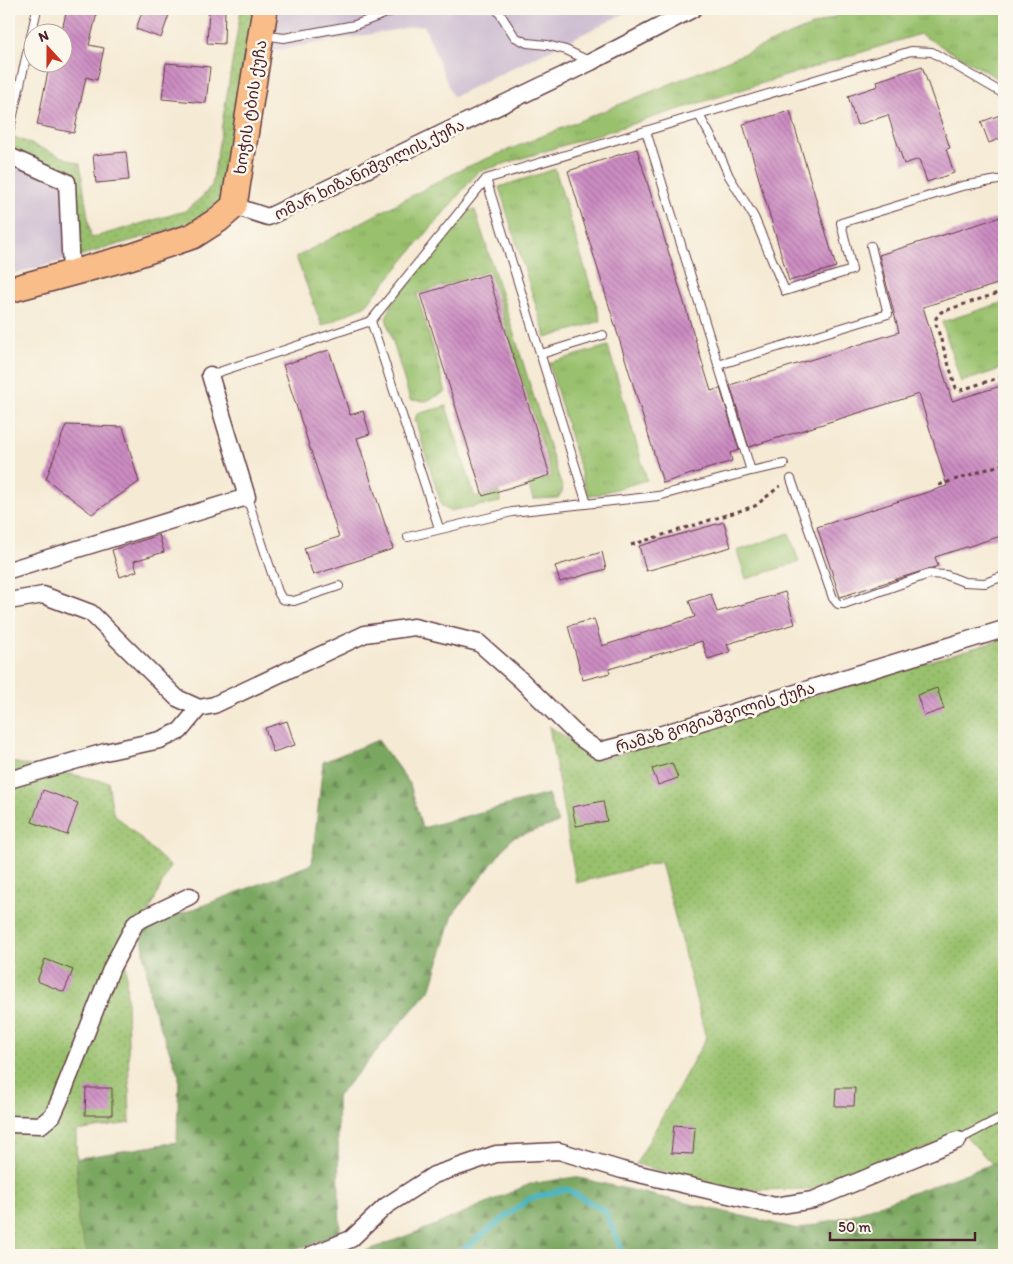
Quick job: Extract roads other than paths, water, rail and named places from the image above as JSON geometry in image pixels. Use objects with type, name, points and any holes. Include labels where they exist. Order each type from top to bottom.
[{"type":"main road","name":"ხოჭის ტბის ქუჩა","points":[[234,206],[265,9]]},
{"type":"main road","points":[[9,290],[130,257],[194,236],[218,220],[234,206]]},
{"type":"street","name":"ომარ ხიზანიშვილის ქუჩა","points":[[234,206],[268,217],[590,62],[693,9]]},
{"type":"street","points":[[9,156],[67,182],[71,273]]},
{"type":"street","points":[[9,570],[247,497],[210,375]]},
{"type":"street","points":[[9,601],[43,595],[91,613],[177,698],[199,708],[180,731],[160,740],[106,752],[9,780]]},
{"type":"street","name":"რამაზ გოგიაშვილის ქუჩა","points":[[199,708],[214,705],[365,634],[414,626],[479,643],[522,681],[579,737],[599,751],[646,739],[1004,628]]},
{"type":"street","points":[[9,1124],[41,1125],[53,1115],[112,967],[136,922],[190,896]]},
{"type":"street","points":[[311,1255],[351,1239],[386,1206],[434,1175],[496,1154],[559,1151],[622,1170],[775,1206],[813,1200],[958,1140]]},
{"type":"lane","points":[[9,133],[37,9]]},
{"type":"lane","points":[[261,35],[284,38],[355,25],[397,9]]},
{"type":"lane","points":[[497,9],[515,37],[527,43],[547,45],[566,50],[590,62]]},
{"type":"lane","points":[[210,375],[370,321],[486,179],[911,52],[932,52],[1004,94]]},
{"type":"lane","points":[[698,115],[715,144],[729,176],[754,217],[785,291],[852,270],[841,223],[962,186],[1004,180]]},
{"type":"lane","points":[[646,131],[750,471]]},
{"type":"lane","points":[[486,179],[587,504]]},
{"type":"lane","points":[[718,365],[888,314],[870,246]]},
{"type":"lane","points":[[370,321],[439,528]]},
{"type":"lane","points":[[541,354],[603,335]]},
{"type":"lane","points":[[408,537],[439,528],[512,512],[658,496],[750,471],[784,464]]},
{"type":"lane","points":[[791,479],[833,598],[838,604],[844,604],[929,574],[946,575],[964,582],[985,583],[1004,576]]},
{"type":"lane","points":[[247,497],[278,592],[282,599],[294,601],[339,586]]},
{"type":"lane","points":[[958,1140],[1004,1116]]},
{"type":"waterway","points":[[456,1255],[529,1199],[566,1189],[605,1211],[624,1255]]}]
